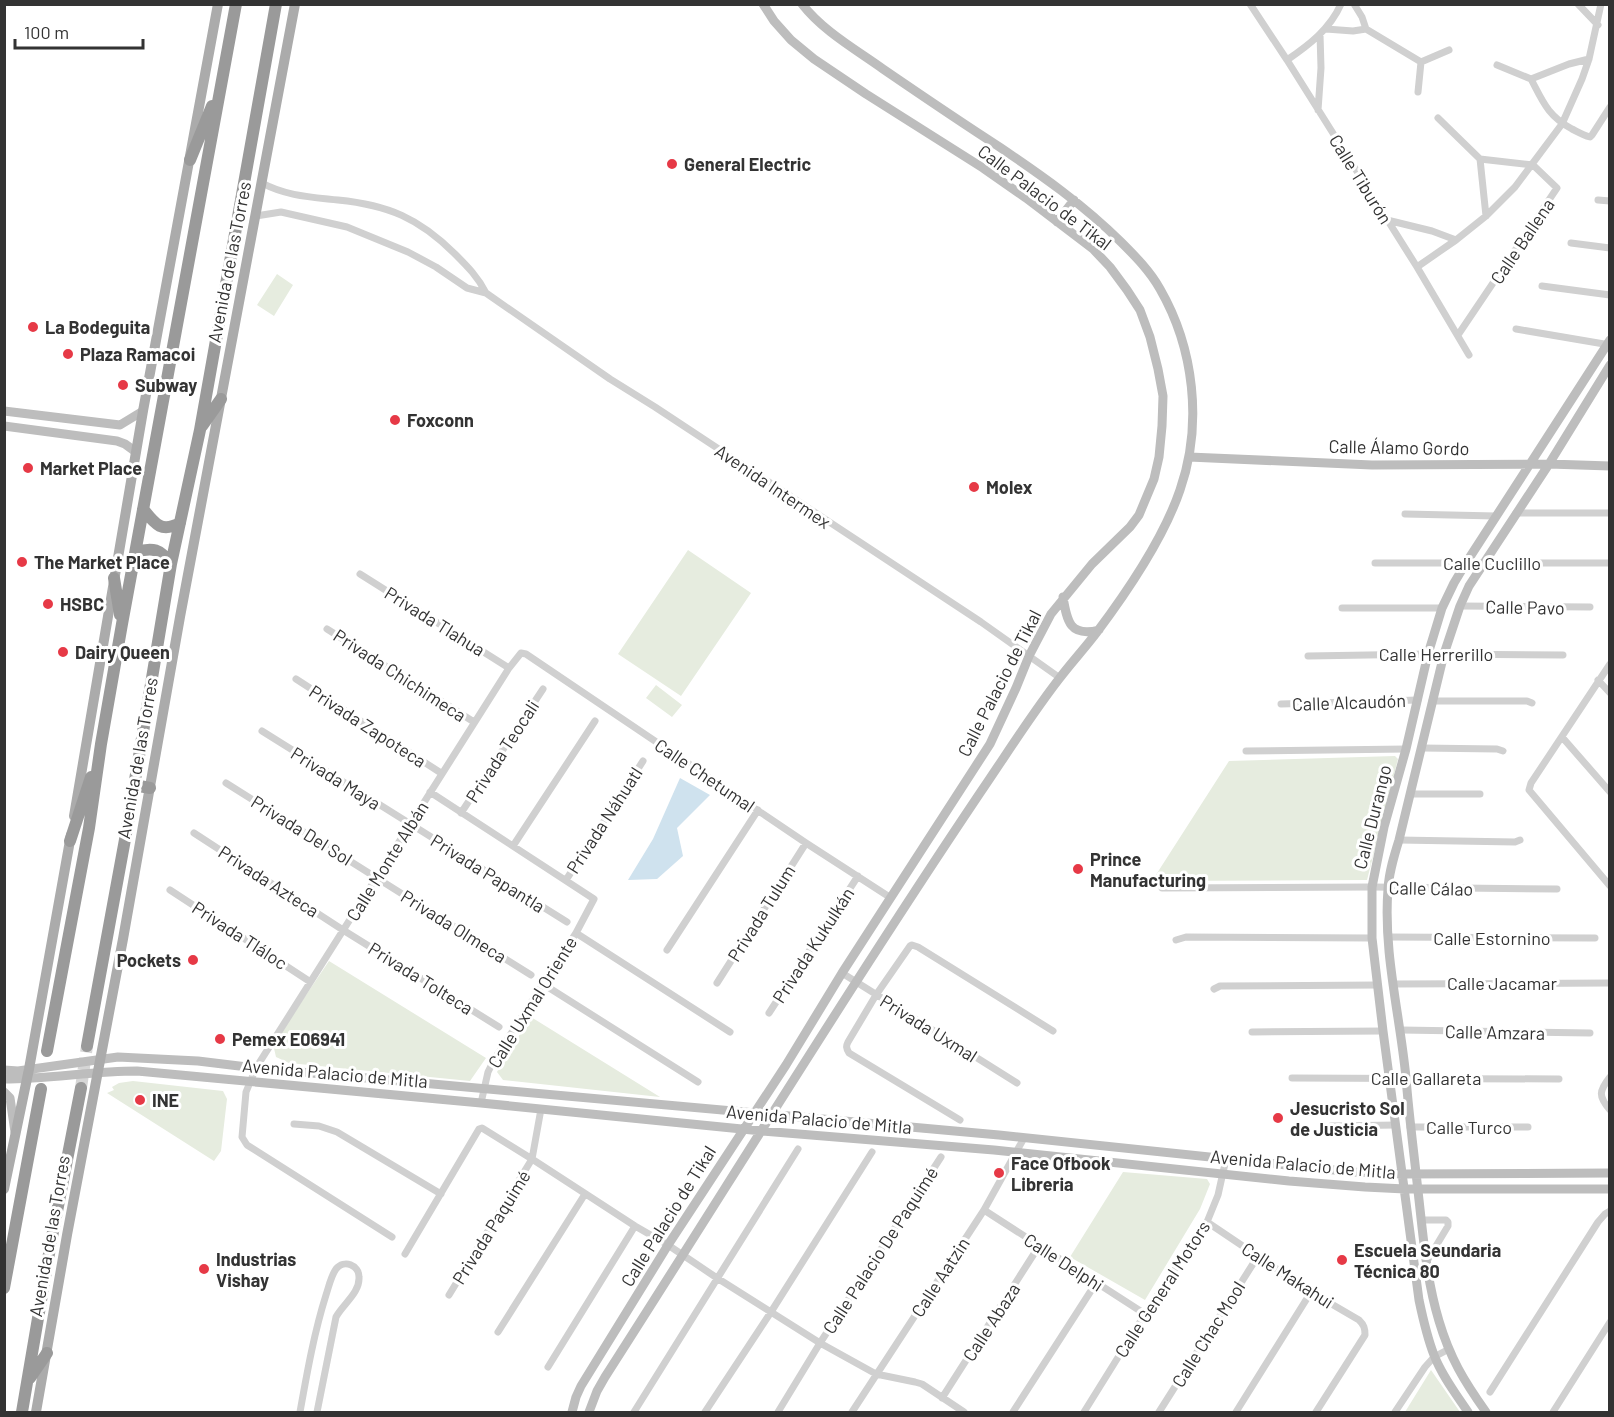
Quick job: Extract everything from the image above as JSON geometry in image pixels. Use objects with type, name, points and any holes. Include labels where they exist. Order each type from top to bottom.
[{"type":"highway","name":"Avenida de las Torres","points":[[47,1051],[89,828],[122,624],[236,4]]},
{"type":"highway","name":"Avenida de las Torres","points":[[87,1046],[171,564],[200,430],[276,4]]},
{"type":"highway","points":[[190,160],[222,83]]},
{"type":"highway","points":[[200,430],[221,399]]},
{"type":"highway","points":[[143,509],[159,526],[165,528],[180,523]]},
{"type":"highway","points":[[135,552],[146,549],[159,551],[171,564]]},
{"type":"highway","points":[[114,578],[122,624]]},
{"type":"highway","points":[[70,841],[101,744]]},
{"type":"highway","points":[[134,785],[150,788]]},
{"type":"highway","name":"Avenida de las Torres","points":[[22,1413],[51,1242],[81,1088]]},
{"type":"highway","name":"Avenida de las Torres","points":[[4,1288],[41,1089]]},
{"type":"highway","points":[[27,1384],[47,1353]]},
{"type":"main road","points":[[4,1189],[28,1074],[143,411],[218,4]]},
{"type":"main road","name":"Avenida de las Torres","points":[[36,1413],[180,617],[295,4]]},
{"type":"main road","name":"Calle Palacio de Tikal","points":[[572,1413],[581,1386],[668,1245],[755,1113],[990,744],[1029,656],[1051,614],[1092,564],[1130,527],[1154,479],[1158,457],[1162,426],[1162,396],[1150,337],[1140,310],[1110,267],[1093,249],[983,168],[814,59],[774,21],[763,4]]},
{"type":"main road","name":"Calle Palacio de Tikal","points":[[590,1409],[605,1377],[773,1115],[855,982],[976,799],[1059,678],[1099,630],[1157,540],[1177,497],[1189,457],[1192,417],[1190,375],[1180,334],[1158,285],[1140,261],[1109,230],[1043,176],[914,91],[825,28],[801,4]]},
{"type":"main road","points":[[1057,222],[1074,200]]},
{"type":"main road","name":"Calle Durango","points":[[1468,1413],[1434,1357],[1425,1330],[1419,1300],[1372,938],[1372,887],[1384,828],[1406,749],[1428,654],[1442,608],[1466,563],[1609,343]]},
{"type":"main road","name":"Calle Durango","points":[[1486,1413],[1455,1364],[1434,1303],[1421,1220],[1401,1030],[1388,938],[1388,888],[1392,863],[1444,654],[1460,606],[1483,562],[1549,464],[1610,365]]},
{"type":"main road","points":[[4,411],[120,425],[143,411]]},
{"type":"main road","points":[[117,441],[124,434],[120,425]]},
{"type":"main road","points":[[4,426],[117,441],[136,452]]},
{"type":"main road","name":"Calle Álamo Gordo","points":[[1189,457],[1372,465],[1609,465]]},
{"type":"main road","points":[[1063,597],[1068,622],[1084,633],[1099,630]]},
{"type":"main road","name":"Avenida Palacio de Mitla","points":[[28,1074],[118,1057],[179,1060],[1024,1138],[1353,1172],[1402,1174],[1610,1173]]},
{"type":"main road","points":[[4,1070],[28,1074]]},
{"type":"main road","name":"Avenida Palacio de Mitla","points":[[28,1074],[137,1071],[1016,1153],[1289,1181],[1405,1190],[1610,1189]]},
{"type":"main road","points":[[4,1079],[28,1074]]},
{"type":"main road","points":[[4,1092],[10,1098],[16,1137]]},
{"type":"main road","points":[[576,1397],[590,1409]]},
{"type":"street","name":"Calle Tiburón","points":[[1250,4],[1417,267],[1469,355]]},
{"type":"street","points":[[1287,60],[1326,29],[1341,4]]},
{"type":"street","points":[[1353,4],[1362,17],[1366,29]]},
{"type":"street","points":[[1578,4],[1598,26]]},
{"type":"street","points":[[1417,267],[1486,216],[1533,165],[1562,124],[1582,79],[1598,26],[1601,7],[1610,10]]},
{"type":"street","points":[[1326,29],[1353,31],[1366,29],[1421,62]]},
{"type":"street","points":[[1318,110],[1321,68],[1320,34]]},
{"type":"street","points":[[1421,62],[1449,50]]},
{"type":"street","points":[[1532,79],[1588,59]]},
{"type":"street","points":[[1418,92],[1421,62]]},
{"type":"street","points":[[1497,65],[1532,79],[1550,114],[1562,124],[1583,135],[1590,137],[1592,135],[1610,107]]},
{"type":"street","points":[[1438,118],[1480,159],[1533,165]]},
{"type":"street","points":[[1480,159],[1486,216]]},
{"type":"street","name":"Calle Ballena","points":[[1458,335],[1556,190],[1556,186],[1533,165]]},
{"type":"street","name":"Avenida Intermex","points":[[262,183],[282,192],[372,205],[404,215],[443,242],[477,277],[486,293]]},
{"type":"street","points":[[1598,200],[1610,201]]},
{"type":"street","name":"Avenida Intermex","points":[[256,216],[281,212],[347,227],[408,252],[436,267],[466,288],[486,293],[600,372],[981,622],[1059,678]]},
{"type":"street","points":[[1387,220],[1432,231],[1456,240]]},
{"type":"street","points":[[1571,243],[1610,248]]},
{"type":"street","points":[[1542,286],[1610,295]]},
{"type":"street","points":[[1516,329],[1609,343]]},
{"type":"street","points":[[1516,513],[1610,513]]},
{"type":"street","points":[[1405,514],[1496,516]]},
{"type":"street","name":"Calle Cuclillo","points":[[1375,563],[1610,563]]},
{"type":"street","name":"Privada Tlahua","points":[[360,574],[509,668]]},
{"type":"street","name":"Calle Pavo","points":[[1460,606],[1590,607]]},
{"type":"street","points":[[1342,608],[1442,608]]},
{"type":"street","name":"Privada Chichimeca","points":[[327,628],[474,722]]},
{"type":"street","name":"Calle Chetumal","points":[[519,655],[526,654],[891,898]]},
{"type":"street","name":"Calle Monte Albán","points":[[392,1237],[247,1145],[244,1142],[242,1130],[246,1092],[256,1068],[309,981],[519,655]]},
{"type":"street","name":"Calle Herrerillo","points":[[1308,656],[1563,655]]},
{"type":"street","points":[[1610,664],[1530,783],[1529,790],[1610,886]]},
{"type":"street","name":"Privada Zapoteca","points":[[296,679],[441,773]]},
{"type":"street","points":[[1599,680],[1610,693]]},
{"type":"street","name":"Privada Teocali","points":[[461,813],[543,690]]},
{"type":"street","name":"Calle Alcaudón","points":[[1281,704],[1418,700]]},
{"type":"street","name":"Calle Alcaudón","points":[[1432,701],[1527,701],[1532,703]]},
{"type":"street","points":[[513,846],[595,721]]},
{"type":"street","name":"Privada Maya","points":[[262,731],[410,825]]},
{"type":"street","points":[[1562,736],[1610,792]]},
{"type":"street","points":[[1422,748],[1503,751]]},
{"type":"street","points":[[1246,751],[1406,749]]},
{"type":"street","name":"Privada Náhuatl","points":[[566,879],[643,761]]},
{"type":"street","name":"Privada Del Sol","points":[[226,783],[377,878]]},
{"type":"street","points":[[430,792],[566,879]]},
{"type":"street","points":[[1410,794],[1480,794]]},
{"type":"street","points":[[667,950],[758,810]]},
{"type":"street","name":"Privada Papantla","points":[[410,825],[567,922]]},
{"type":"street","name":"Privada Azteca","points":[[194,833],[343,930]]},
{"type":"street","points":[[1399,840],[1515,842],[1520,840]]},
{"type":"street","name":"Privada Tulum","points":[[717,983],[806,843]]},
{"type":"street","name":"Privada Kukulkán","points":[[770,1013],[858,876]]},
{"type":"street","name":"Privada Olmeca","points":[[377,878],[531,975]]},
{"type":"street","name":"Calle Uxmal Oriente","points":[[481,1102],[483,1088],[494,1060],[593,904],[593,897],[566,879]]},
{"type":"street","name":"Calle Cálao","points":[[1162,888],[1372,887],[1557,890]]},
{"type":"street","name":"Privada Tláloc","points":[[170,890],[309,981]]},
{"type":"street","name":"Privada Tolteca","points":[[343,930],[499,1027]]},
{"type":"street","points":[[576,933],[730,1032]]},
{"type":"street","points":[[1176,940],[1186,938],[1372,938]]},
{"type":"street","name":"Calle Estornino","points":[[1388,938],[1595,939]]},
{"type":"street","points":[[960,1120],[849,1053],[846,1046],[876,995],[910,946],[915,945],[1053,1031]]},
{"type":"street","name":"Privada Uxmal","points":[[842,974],[1017,1083]]},
{"type":"street","name":"Calle Jacamar","points":[[1394,984],[1610,983]]},
{"type":"street","points":[[543,984],[698,1082]]},
{"type":"street","points":[[1214,989],[1220,986],[1378,985]]},
{"type":"street","name":"Calle Amzara","points":[[1401,1030],[1590,1033]]},
{"type":"street","points":[[1252,1032],[1383,1031]]},
{"type":"street","points":[[1610,1077],[1603,1086],[1601,1095],[1603,1102],[1610,1110]]},
{"type":"street","name":"Calle Gallareta","points":[[1292,1078],[1559,1079]]},
{"type":"street","points":[[532,1159],[541,1109]]},
{"type":"street","points":[[294,1124],[319,1126],[337,1131],[441,1194]]},
{"type":"street","points":[[1331,1126],[1396,1125]]},
{"type":"street","name":"Calle Turco","points":[[1410,1127],[1528,1127]]},
{"type":"street","name":"Calle Palacio De Paquimé","points":[[405,1254],[480,1128],[820,1343],[876,1374],[922,1384],[964,1413]]},
{"type":"street","name":"Calle Aatzin","points":[[852,1413],[984,1210],[1024,1138]]},
{"type":"street","points":[[634,1413],[798,1149]]},
{"type":"street","points":[[705,1413],[872,1152]]},
{"type":"street","name":"Calle Palacio De Paquimé","points":[[778,1413],[820,1343],[941,1157]]},
{"type":"street","name":"Privada Paquimé","points":[[449,1295],[532,1159]]},
{"type":"street","name":"Calle General Motors","points":[[1084,1413],[1145,1314],[1207,1222],[1218,1195],[1226,1159]]},
{"type":"street","points":[[498,1332],[585,1194]]},
{"type":"street","name":"Calle Delphi","points":[[984,1210],[1145,1314]]},
{"type":"street","points":[[1490,1392],[1598,1222],[1610,1211]]},
{"type":"street","points":[[1421,1220],[1446,1220],[1448,1222],[1448,1226],[1427,1261]]},
{"type":"street","name":"Calle Makahui","points":[[1207,1222],[1311,1292],[1359,1320],[1365,1330],[1365,1335],[1316,1413]]},
{"type":"street","points":[[548,1367],[635,1226]]},
{"type":"street","name":"Calle Abaza","points":[[942,1398],[1040,1246]]},
{"type":"street","name":"Calle Chac Mool","points":[[1159,1413],[1258,1256]]},
{"type":"street","points":[[300,1413],[312,1347],[330,1282],[339,1266],[344,1264],[355,1266],[358,1270],[358,1286],[336,1317],[317,1413]]},
{"type":"street","points":[[1013,1413],[1096,1283]]},
{"type":"street","points":[[1236,1413],[1311,1292]]},
{"type":"street","points":[[1553,1413],[1610,1322]]},
{"type":"street","points":[[1395,1413],[1415,1380],[1434,1357],[1449,1349]]},
{"type":"shaded area","points":[[277,274],[293,285],[274,316],[257,305]]},
{"type":"shaded area","points":[[688,550],[751,593],[681,696],[618,654]]},
{"type":"shaded area","points":[[656,685],[682,705],[672,717],[646,698]]},
{"type":"shaded area","points":[[1395,756],[1398,759],[1367,880],[1152,881],[1229,761]]},
{"type":"shaded area","points":[[329,961],[486,1058],[470,1081],[289,1063],[276,1057],[273,1044]]},
{"type":"shaded area","points":[[531,1017],[660,1097],[503,1080],[497,1072]]},
{"type":"shaded area","points":[[133,1081],[223,1091],[227,1099],[221,1151],[214,1161],[107,1093],[114,1090],[112,1087],[119,1083]]},
{"type":"shaded area","points":[[1123,1172],[1207,1179],[1210,1184],[1200,1209],[1145,1300],[1070,1257]]},
{"type":"shaded area","points":[[1431,1370],[1460,1412],[1405,1412]]},
{"type":"water","points":[[680,778],[710,795],[677,828],[683,856],[657,879],[628,880],[653,839]]},
{"type":"tunnel","points":[[81,1088],[87,1046]]},
{"type":"place","name":"General Electric","points":[[672,164]]},
{"type":"place","name":"La Bodeguita","points":[[33,327]]},
{"type":"place","name":"Plaza Ramacoi","points":[[68,354]]},
{"type":"place","name":"Subway","points":[[123,385]]},
{"type":"place","name":"Foxconn","points":[[395,420]]},
{"type":"place","name":"Market Place","points":[[28,468]]},
{"type":"place","name":"Molex","points":[[974,487]]},
{"type":"place","name":"The Market Place","points":[[22,562]]},
{"type":"place","name":"HSBC","points":[[48,604]]},
{"type":"place","name":"Dairy Queen","points":[[63,652]]},
{"type":"place","name":"Prince Manufacturing","points":[[1078,869]]},
{"type":"place","name":"Pockets","points":[[193,960]]},
{"type":"place","name":"Pemex E06941","points":[[220,1039]]},
{"type":"place","name":"INE","points":[[140,1100]]},
{"type":"place","name":"Jesucristo Sol de Justicia","points":[[1278,1118]]},
{"type":"place","name":"Face Ofbook Libreria","points":[[999,1173]]},
{"type":"place","name":"Escuela Seundaria Técnica 80","points":[[1342,1260]]},
{"type":"place","name":"Industrias Vishay","points":[[204,1269]]}]
